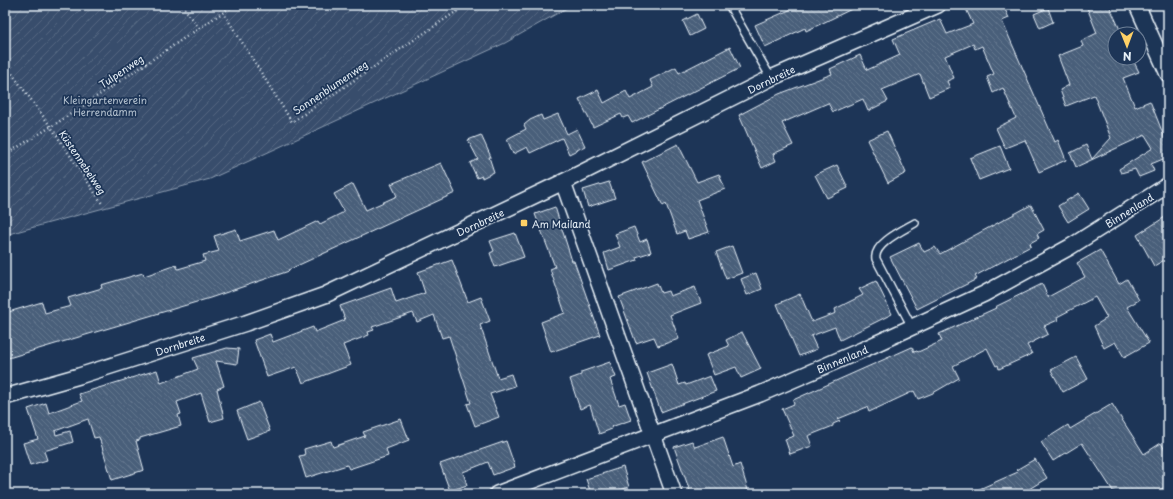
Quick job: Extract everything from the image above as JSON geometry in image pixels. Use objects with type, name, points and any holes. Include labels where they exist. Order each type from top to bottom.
[{"type":"street","name":"Dornbreite","points":[[5,397],[79,376],[246,324],[325,295],[563,182],[771,78],[913,10],[938,5]]},
{"type":"street","points":[[1137,5],[1168,74]]},
{"type":"street","points":[[563,182],[652,436],[674,494]]},
{"type":"street","name":"Binnenland","points":[[497,494],[760,394],[984,294],[1070,247],[1168,185]]},
{"type":"lane","points":[[730,5],[771,78]]},
{"type":"lane","points":[[912,327],[875,254],[880,246],[915,223]]},
{"type":"path","points":[[182,5],[199,28]]},
{"type":"path","name":"Tulpenweg","points":[[5,156],[234,5]]},
{"type":"path","name":"Sonnenblumenweg","points":[[223,12],[292,122],[460,9],[458,5]]},
{"type":"path","name":"Küstennebelweg","points":[[5,64],[51,127],[103,205]]},
{"type":"green space","name":"Kleingartenverein Herrendamm","points":[[5,5],[572,5],[505,43],[210,179],[5,235]]},
{"type":"building","points":[[801,5],[860,5],[806,31],[805,28],[765,47],[755,25]]},
{"type":"building","points":[[975,5],[1003,5],[1009,18],[1002,21],[1055,142],[1058,140],[1066,160],[1039,172],[1025,140],[1005,148],[996,128],[1016,118],[1003,88],[993,93],[987,77],[994,74],[982,46],[975,49],[973,44],[945,56],[954,78],[947,81],[950,88],[929,97],[920,74],[882,90],[888,101],[868,111],[863,99],[833,112],[828,103],[782,123],[793,145],[773,154],[776,161],[762,168],[739,115],[779,94],[832,74],[830,69],[860,55],[867,70],[900,55],[893,39],[940,19],[947,34],[973,24],[966,9]]},
{"type":"building","points":[[1086,5],[1109,5],[1118,26],[1107,26],[1107,66],[1136,66],[1139,72],[1123,78],[1135,107],[1150,101],[1168,146],[1168,157],[1151,164],[1154,171],[1139,177],[1135,169],[1121,173],[1119,169],[1153,148],[1145,135],[1076,167],[1070,153],[1086,145],[1092,159],[1111,138],[1094,95],[1066,106],[1060,90],[1069,85],[1058,56],[1083,46],[1081,41],[1097,33]]},
{"type":"building","points":[[1048,8],[1053,22],[1040,28],[1034,14]]},
{"type":"building","points":[[697,14],[704,29],[690,36],[683,21]]},
{"type":"building","points":[[730,47],[740,68],[632,123],[628,116],[623,118],[621,114],[593,127],[579,99],[598,90],[604,103],[626,91],[630,99],[653,87],[650,80],[676,67],[679,73]]},
{"type":"building","points":[[558,114],[567,134],[577,129],[585,146],[569,154],[562,138],[530,153],[527,147],[513,154],[507,139],[526,129],[524,125],[530,120],[541,115],[543,120]]},
{"type":"building","points":[[887,131],[906,173],[888,183],[867,140]]},
{"type":"building","points":[[481,135],[491,157],[489,157],[494,172],[482,178],[482,176],[477,178],[470,163],[478,159],[468,140]]},
{"type":"building","points":[[678,144],[697,182],[719,174],[725,189],[697,200],[709,232],[688,239],[685,231],[677,234],[666,204],[663,206],[642,162]]},
{"type":"building","points":[[1000,146],[1009,168],[979,180],[970,158]]},
{"type":"building","points":[[441,163],[455,193],[288,270],[289,271],[210,298],[5,359],[5,313],[42,302],[45,313],[71,306],[68,298],[102,288],[101,285],[143,273],[144,276],[176,265],[178,269],[205,261],[203,255],[219,251],[214,236],[236,229],[240,241],[274,230],[278,240],[318,221],[320,224],[344,212],[334,194],[353,184],[366,210],[397,196],[391,184]]},
{"type":"building","points":[[837,165],[848,188],[827,198],[815,175]]},
{"type":"building","points":[[609,182],[615,198],[588,207],[583,190]]},
{"type":"building","points":[[1079,193],[1089,209],[1068,222],[1058,206]]},
{"type":"building","points":[[1031,205],[1044,230],[1037,234],[1039,238],[1030,243],[1031,246],[975,276],[977,279],[917,309],[890,257],[919,243],[924,252],[935,247],[940,254]]},
{"type":"building","points":[[555,207],[572,261],[574,261],[600,335],[551,352],[541,322],[565,313],[550,269],[555,267],[535,214]]},
{"type":"building","points":[[1168,215],[1168,258],[1154,266],[1137,235]]},
{"type":"building","points":[[634,227],[640,242],[647,239],[651,252],[636,257],[637,260],[609,270],[604,253],[620,247],[615,234]]},
{"type":"building","points":[[515,233],[524,257],[495,267],[490,253],[494,251],[490,241]]},
{"type":"building","points":[[732,246],[742,273],[726,279],[716,252]]},
{"type":"building","points":[[1100,250],[1119,284],[1127,279],[1139,300],[1127,307],[1149,343],[1124,357],[1115,342],[1104,348],[1094,326],[1107,318],[1095,297],[1057,317],[1058,320],[1044,326],[1048,334],[1027,345],[1032,354],[999,369],[987,348],[953,366],[959,378],[933,393],[918,399],[914,391],[869,412],[867,407],[838,419],[840,421],[833,424],[833,426],[808,436],[812,446],[790,454],[785,439],[794,436],[782,409],[794,404],[793,400],[912,347],[914,352],[918,352],[942,341],[939,334],[996,308],[995,307],[1042,284],[1048,297],[1085,277],[1077,263]]},
{"type":"building","points":[[452,260],[468,302],[481,297],[490,321],[480,325],[498,378],[511,374],[515,386],[490,394],[499,417],[475,426],[467,404],[471,403],[449,336],[442,338],[434,315],[417,322],[413,313],[372,327],[374,330],[368,332],[369,335],[343,345],[351,365],[303,383],[296,367],[267,377],[254,340],[270,334],[273,342],[313,327],[315,332],[345,320],[340,306],[391,288],[396,303],[425,293],[418,272]]},
{"type":"building","points":[[756,273],[762,289],[747,295],[741,279]]},
{"type":"building","points":[[876,281],[892,314],[840,340],[835,327],[811,336],[817,349],[799,356],[777,304],[800,294],[812,322],[836,313],[835,309],[863,295],[859,289]]},
{"type":"building","points":[[657,283],[661,293],[668,291],[670,296],[695,287],[701,303],[670,315],[679,339],[658,346],[654,337],[636,343],[619,297]]},
{"type":"building","points":[[742,332],[761,369],[741,378],[736,367],[714,375],[706,355],[729,346],[726,340]]},
{"type":"building","points":[[227,348],[239,349],[237,364],[216,361],[224,386],[217,389],[224,418],[210,422],[201,393],[177,402],[181,414],[178,415],[181,426],[140,438],[140,440],[136,441],[144,470],[112,480],[99,437],[94,438],[88,419],[55,431],[56,435],[70,431],[73,442],[44,451],[47,460],[30,465],[23,443],[38,439],[28,409],[46,403],[49,413],[82,401],[79,394],[157,370],[161,383],[198,369],[193,358]]},
{"type":"building","points":[[1076,357],[1088,379],[1063,392],[1051,370]]},
{"type":"building","points":[[610,362],[616,377],[610,379],[619,405],[625,403],[631,420],[611,427],[612,429],[599,434],[590,405],[580,409],[570,379],[581,375],[581,372]]},
{"type":"building","points":[[672,364],[679,385],[685,383],[686,385],[710,376],[716,391],[661,412],[647,373]]},
{"type":"building","points":[[259,402],[270,431],[247,439],[237,411]]},
{"type":"building","points":[[1112,404],[1144,454],[1161,443],[1168,455],[1168,485],[1154,494],[1115,494],[1082,443],[1053,461],[1041,442],[1068,425],[1070,429]]},
{"type":"building","points":[[401,419],[409,440],[386,449],[388,456],[349,469],[347,465],[306,478],[299,456],[305,455],[304,449],[331,441],[333,447],[365,436],[363,432]]},
{"type":"building","points":[[723,437],[733,467],[740,464],[748,490],[734,494],[691,494],[674,447],[692,441],[695,447]]},
{"type":"building","points":[[506,441],[515,467],[493,475],[488,462],[463,472],[467,485],[450,491],[440,464]]},
{"type":"building","points":[[1035,459],[1047,478],[1021,494],[968,494],[1018,472],[1016,470]]},
{"type":"building","points":[[623,467],[629,487],[608,494],[591,494],[586,479]]},
{"type":"place","name":"Am Mailand","points":[[524,223]]}]
